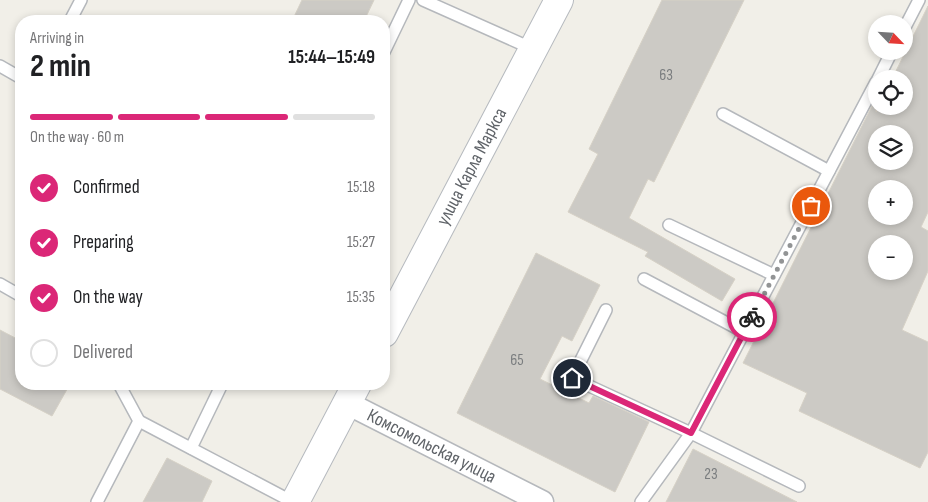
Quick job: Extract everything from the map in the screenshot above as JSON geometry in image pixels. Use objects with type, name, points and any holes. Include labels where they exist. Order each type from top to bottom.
[{"type":"main road","name":"улица Карла Маркса","points":[[390,322],[559,0]]},
{"type":"main road","points":[[294,502],[352,393]]},
{"type":"street","name":"Комсомольская улица","points":[[352,393],[542,502]]},
{"type":"lane","points":[[73,15],[81,0]]},
{"type":"lane","points":[[390,40],[409,0]]},
{"type":"lane","points":[[424,0],[533,49]]},
{"type":"lane","points":[[911,15],[919,0]]},
{"type":"lane","points":[[0,66],[15,75]]},
{"type":"lane","points":[[641,502],[691,433],[868,97]]},
{"type":"lane","points":[[723,114],[829,172]]},
{"type":"lane","points":[[669,225],[774,275]]},
{"type":"lane","points":[[644,279],[744,332]]},
{"type":"lane","points":[[0,284],[15,293]]},
{"type":"lane","points":[[606,310],[572,378],[799,486]]},
{"type":"lane","points":[[122,390],[140,421],[294,502]]},
{"type":"lane","points":[[191,448],[219,390]]},
{"type":"lane","points":[[97,502],[140,421]]},
{"type":"building","points":[[302,0],[374,0],[367,15],[295,15]]},
{"type":"building","points":[[662,0],[744,0],[654,182],[648,179],[629,218],[735,279],[722,301],[645,256],[648,252],[568,212],[598,154],[589,149]]},
{"type":"building","points":[[928,6],[928,212],[921,227],[928,231],[928,271],[902,330],[928,342],[928,452],[920,468],[799,411],[807,393],[743,363],[868,114],[913,115],[913,70],[896,70],[901,60],[913,60],[913,36]]},
{"type":"building","points":[[536,253],[600,285],[572,341],[562,336],[540,379],[589,403],[593,396],[649,422],[615,492],[457,413]]},
{"type":"building","points":[[0,330],[15,338],[15,390],[67,390],[52,416],[0,389]]},
{"type":"building","points":[[693,449],[797,502],[666,502]]},
{"type":"building","points":[[167,458],[212,481],[202,502],[143,502]]},
{"type":"way so far","points":[[752,317],[811,206]]},
{"type":"route","points":[[572,378],[691,433],[752,317]]}]
